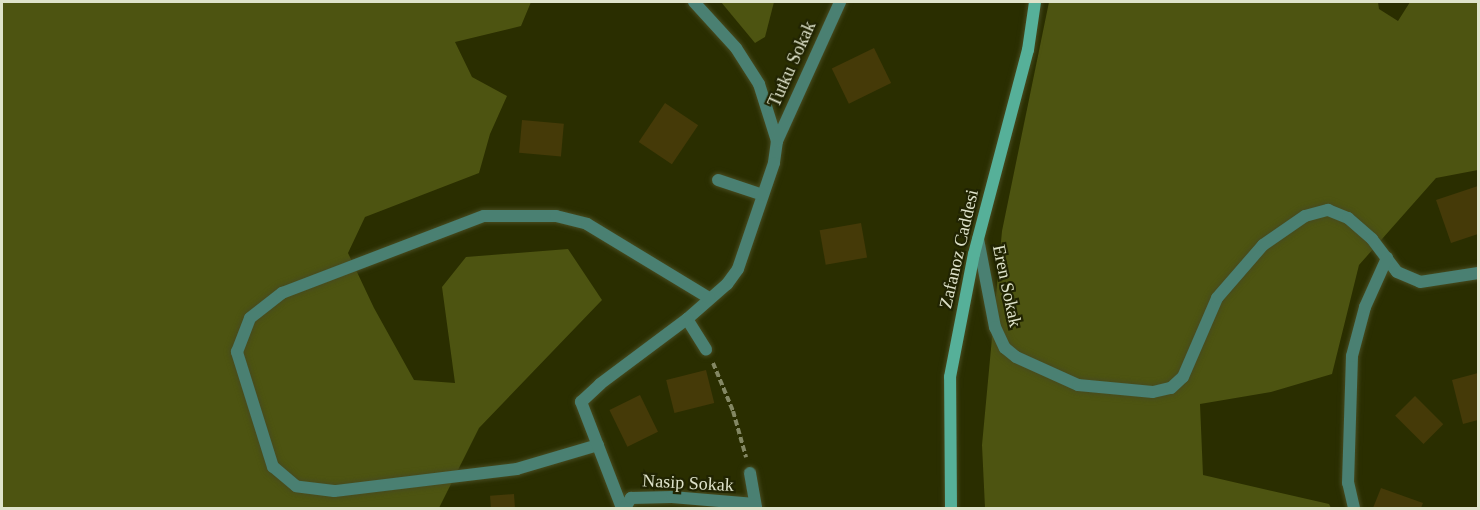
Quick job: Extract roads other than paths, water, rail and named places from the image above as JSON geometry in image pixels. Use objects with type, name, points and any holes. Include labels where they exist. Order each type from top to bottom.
[{"type":"street","points":[[624,508],[581,402],[600,384],[687,319],[727,284],[738,269],[774,163],[777,141],[759,84],[736,48],[694,2]]},
{"type":"street","name":"Tutku Sokak","points":[[777,141],[840,2]]},
{"type":"street","name":"Zafanoz Caddesi","points":[[951,508],[950,377],[978,239],[1028,50],[1035,2]]},
{"type":"street","points":[[717,180],[763,195]]},
{"type":"street","name":"Eren Sokak","points":[[978,239],[995,327],[1005,348],[1016,357],[1078,385],[1153,392],[1171,388],[1183,377],[1217,298],[1263,245],[1305,216],[1328,210],[1348,218],[1372,239],[1398,272],[1420,282],[1479,273]]},
{"type":"street","points":[[598,445],[517,469],[334,491],[296,486],[273,467],[237,352],[250,318],[282,293],[484,216],[556,216],[587,224],[709,298]]},
{"type":"street","points":[[1354,508],[1348,483],[1352,356],[1365,307],[1387,258]]},
{"type":"street","points":[[687,319],[706,350]]},
{"type":"street","points":[[750,473],[755,506]]},
{"type":"street","name":"Nasip Sokak","points":[[624,508],[631,498],[672,497],[755,506]]}]
